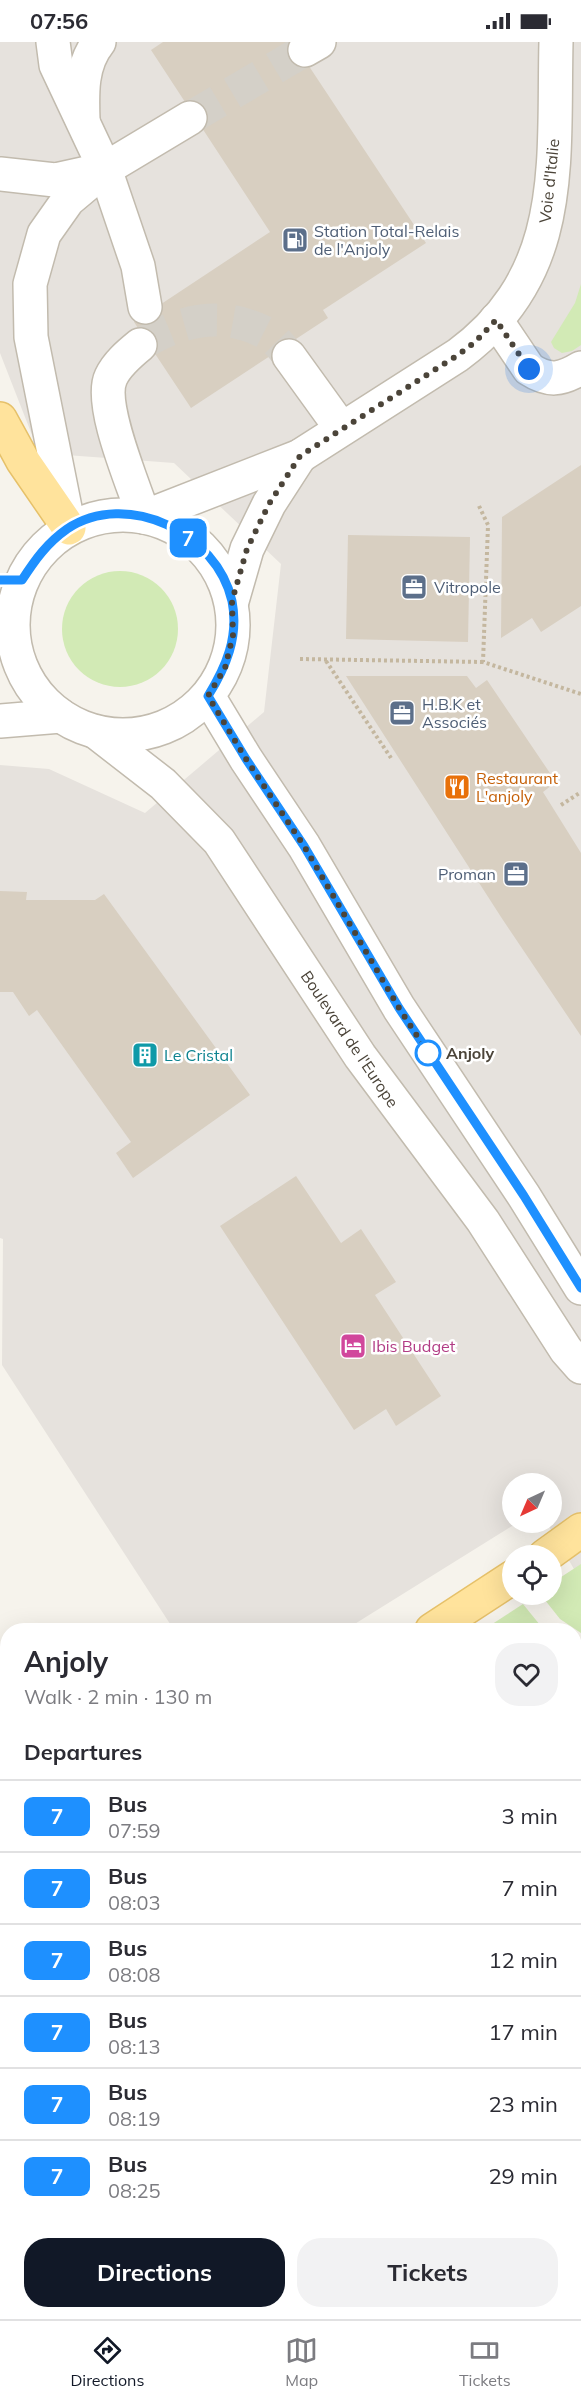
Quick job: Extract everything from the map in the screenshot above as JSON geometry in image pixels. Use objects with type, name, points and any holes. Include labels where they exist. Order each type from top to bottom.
[{"type":"main road","points":[[0,419],[23,460],[69,528]]},
{"type":"main road","points":[[560,1545],[581,1530]]},
{"type":"main road","points":[[443,1623],[502,1584]]},
{"type":"street","points":[[53,42],[56,65],[105,169],[138,266],[145,307]]},
{"type":"street","points":[[84,128],[81,91],[91,52],[99,42]]},
{"type":"street","name":"Voie d'Italie","points":[[144,517],[300,456],[458,355],[475,342],[496,320],[519,291],[537,256],[548,214],[553,165],[556,42]]},
{"type":"street","points":[[69,528],[31,337],[30,284],[44,234],[68,200],[105,169],[190,118]]},
{"type":"street","points":[[0,174],[55,180],[105,169]]},
{"type":"street","points":[[496,320],[529,369],[536,374],[556,380],[567,377],[581,368]]},
{"type":"street","points":[[140,345],[123,360],[111,377],[107,393],[110,415],[144,517]]},
{"type":"street","points":[[289,356],[341,428]]},
{"type":"street","name":"Voie d'Italie","points":[[232,601],[247,549],[269,504],[300,456]]},
{"type":"street","points":[[118,515],[144,517],[174,527],[200,546],[220,571],[232,601],[233,635],[225,668],[208,696],[185,717],[157,730],[127,735],[96,732],[61,716],[34,689],[17,655],[11,580],[41,550],[69,528],[92,519],[118,515]]},
{"type":"street","points":[[208,696],[246,759],[304,846],[399,1008],[524,1196],[581,1288]]},
{"type":"street","points":[[0,720],[61,716]]},
{"type":"street","name":"Boulevard de l'Europe","points":[[96,732],[163,784],[219,841],[360,1056],[483,1221],[566,1350],[581,1367]]},
{"type":"path","points":[[479,506],[488,525],[483,662]]},
{"type":"path","points":[[300,659],[483,662],[581,694]]},
{"type":"path","points":[[325,660],[391,758]]},
{"type":"path","points":[[561,805],[581,792]]},
{"type":"shaded area","points":[[0,42],[581,42],[581,1581],[562,1545],[553,1533],[562,1533],[562,1473],[502,1473],[502,1532],[356,1623],[169,1623],[2,1365],[0,765],[49,769],[145,813],[264,712],[281,564],[174,463],[39,453],[0,353]]},
{"type":"green space","points":[[581,284],[581,345],[572,351],[562,353],[554,348],[551,342],[575,303]]},
{"type":"green space","points":[[120,571],[142,575],[161,588],[174,607],[178,629],[174,651],[161,670],[142,683],[120,687],[98,683],[79,670],[66,651],[62,629],[66,607],[79,588],[98,575]]},
{"type":"green space","points":[[581,1564],[581,1623],[566,1623],[549,1605],[562,1605],[562,1576]]},
{"type":"green space","points":[[524,1605],[538,1623],[494,1623]]},
{"type":"building","points":[[163,42],[293,42],[426,243],[323,310],[328,318],[191,408],[134,322],[270,232],[151,50]]},
{"type":"building","points":[[581,465],[581,606],[541,632],[532,618],[501,638],[502,517]]},
{"type":"building","points":[[348,535],[470,537],[468,642],[346,639]]},
{"type":"building","points":[[346,676],[467,676],[476,688],[487,680],[556,782],[543,792],[581,853],[581,1036],[501,917]]},
{"type":"building","name":"Le Cristal","points":[[0,891],[27,892],[26,900],[95,900],[104,894],[250,1095],[133,1178],[116,1153],[131,1142],[37,1010],[29,1016],[13,992],[0,992]]},
{"type":"building","name":"Ibis Budget","points":[[296,1176],[341,1243],[361,1229],[396,1282],[375,1295],[441,1396],[396,1426],[386,1409],[354,1430],[220,1226]]},
{"type":"tunnel","points":[[190,118],[305,50]]},
{"type":"tunnel","points":[[140,345],[170,329],[201,321],[217,320],[250,326],[266,333],[289,356]]},
{"type":"bus line","name":"7","points":[[0,580],[22,580],[41,550],[69,528],[92,519],[118,515],[144,517],[174,527],[200,546],[220,571],[232,601],[233,635],[225,668],[208,696],[246,759],[304,846],[399,1008],[524,1196],[581,1288]]},
{"type":"place","name":"Station Total-Relais de l'Anjoly","points":[[295,240]]},
{"type":"place","name":"Vitropole","points":[[414,587]]},
{"type":"place","name":"H.B.K et Associés","points":[[402,713]]},
{"type":"place","name":"Restaurant L'anjoly","points":[[457,787]]},
{"type":"place","name":"Proman","points":[[516,874]]},
{"type":"place","name":"Anjoly","points":[[428,1053]]},
{"type":"place","name":"Le Cristal","points":[[145,1055]]},
{"type":"place","name":"Ibis Budget","points":[[353,1346]]},
{"type":"route","points":[[428,1053],[304,846],[246,759],[208,696],[225,668],[233,635],[232,601],[247,549],[269,504],[300,456],[458,355],[475,342],[496,320],[529,369]]}]
